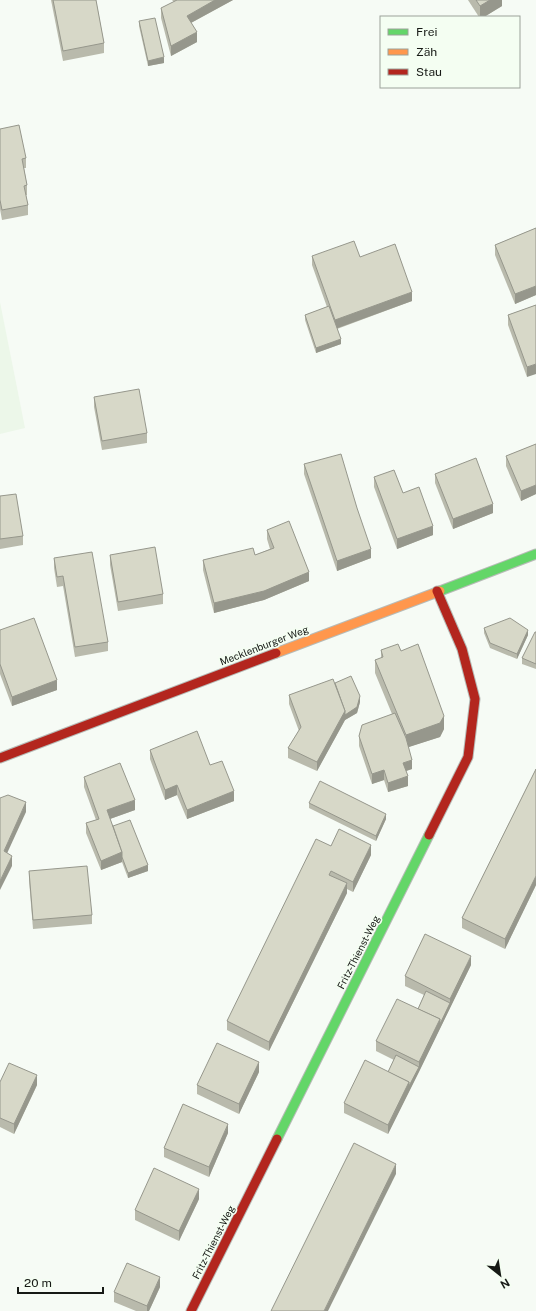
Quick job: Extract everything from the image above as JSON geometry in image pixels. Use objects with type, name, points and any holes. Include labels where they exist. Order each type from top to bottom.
[{"type":"street","name":"Mecklenburger Weg","points":[[0,758],[536,554]]},
{"type":"street","name":"Fritz-Thienst-Weg","points":[[191,1311],[468,757],[475,698],[462,649],[437,592]]},
{"type":"shaded area","points":[[0,302],[25,428],[0,434]]},
{"type":"building","points":[[53,0],[96,0],[104,43],[63,51]]},
{"type":"building","points":[[177,0],[215,0],[187,16],[197,32],[171,46],[161,8]]},
{"type":"building","points":[[476,0],[490,0],[480,6]]},
{"type":"building","points":[[155,18],[164,57],[148,61],[139,21]]},
{"type":"building","points":[[19,125],[26,158],[22,159],[27,185],[24,186],[28,205],[2,210],[0,200],[0,129]]},
{"type":"building","points":[[536,228],[536,286],[515,294],[495,245]]},
{"type":"building","points":[[354,241],[360,257],[395,244],[412,292],[335,320],[312,256]]},
{"type":"building","points":[[536,305],[536,364],[527,367],[508,315]]},
{"type":"building","points":[[329,306],[341,339],[316,348],[305,315]]},
{"type":"building","points":[[139,389],[147,433],[102,441],[94,397]]},
{"type":"building","points":[[536,444],[536,485],[521,491],[506,456]]},
{"type":"building","points":[[341,454],[371,549],[337,561],[304,464]]},
{"type":"building","points":[[476,458],[493,504],[453,519],[435,474]]},
{"type":"building","points":[[394,470],[403,493],[419,487],[433,526],[397,539],[374,477]]},
{"type":"building","points":[[16,494],[23,536],[0,539],[0,496]]},
{"type":"building","points":[[289,521],[309,572],[264,591],[214,603],[203,560],[253,548],[255,555],[274,548],[267,530]]},
{"type":"building","points":[[155,547],[163,594],[118,602],[110,555]]},
{"type":"building","points":[[92,552],[108,642],[75,647],[63,576],[57,577],[54,558]]},
{"type":"building","points":[[34,618],[57,680],[12,697],[0,664],[0,630]]},
{"type":"building","points":[[510,618],[528,630],[517,654],[490,643],[484,628]]},
{"type":"building","points":[[536,632],[536,664],[522,658]]},
{"type":"building","points":[[398,644],[401,651],[418,644],[444,716],[440,723],[406,735],[375,660],[383,657],[381,650]]},
{"type":"building","points":[[351,676],[360,696],[357,707],[345,715],[335,683]]},
{"type":"building","points":[[333,679],[345,711],[317,762],[288,748],[301,727],[289,695]]},
{"type":"building","points":[[395,713],[406,738],[412,760],[403,763],[408,776],[388,783],[384,770],[372,774],[359,736],[362,725]]},
{"type":"building","points":[[197,731],[210,765],[222,761],[234,791],[187,810],[177,785],[165,790],[150,750]]},
{"type":"building","points":[[120,763],[135,800],[107,810],[122,852],[101,861],[86,823],[99,819],[84,777]]},
{"type":"building","points":[[536,769],[536,876],[505,939],[462,918]]},
{"type":"building","points":[[320,781],[386,814],[376,836],[309,803]]},
{"type":"building","points":[[8,795],[26,802],[4,851],[12,856],[0,881],[0,798]]},
{"type":"building","points":[[130,820],[148,865],[128,873],[113,826]]},
{"type":"building","points":[[339,829],[371,845],[353,882],[331,871],[329,875],[347,883],[269,1042],[227,1021],[316,839],[331,846]]},
{"type":"building","points":[[87,866],[92,915],[33,920],[29,871]]},
{"type":"building","points":[[425,934],[471,956],[450,999],[405,976]]},
{"type":"building","points":[[426,991],[450,1003],[440,1024],[440,1019],[418,1009]]},
{"type":"building","points":[[397,999],[440,1019],[419,1062],[376,1041]]},
{"type":"building","points":[[217,1043],[259,1062],[239,1104],[197,1085]]},
{"type":"building","points":[[396,1055],[419,1067],[409,1086],[409,1082],[388,1072]]},
{"type":"building","points":[[365,1060],[409,1082],[388,1125],[344,1103]]},
{"type":"building","points":[[9,1063],[37,1075],[14,1124],[0,1118],[0,1082]]},
{"type":"building","points":[[183,1104],[228,1124],[209,1167],[164,1148]]},
{"type":"building","points":[[354,1143],[396,1164],[324,1311],[271,1311]]},
{"type":"building","points":[[154,1168],[199,1189],[179,1231],[135,1210]]},
{"type":"building","points":[[127,1263],[160,1277],[147,1306],[114,1292]]},
{"type":"traffic: fast","points":[[440,591],[536,554]]},
{"type":"traffic: fast","points":[[277,1139],[429,835]]},
{"type":"traffic: slow","points":[[276,653],[440,591]]},
{"type":"traffic: jam","points":[[429,835],[468,757],[475,699],[462,649],[437,591]]},
{"type":"traffic: jam","points":[[0,758],[276,653]]},
{"type":"traffic: jam","points":[[191,1311],[277,1139]]}]
